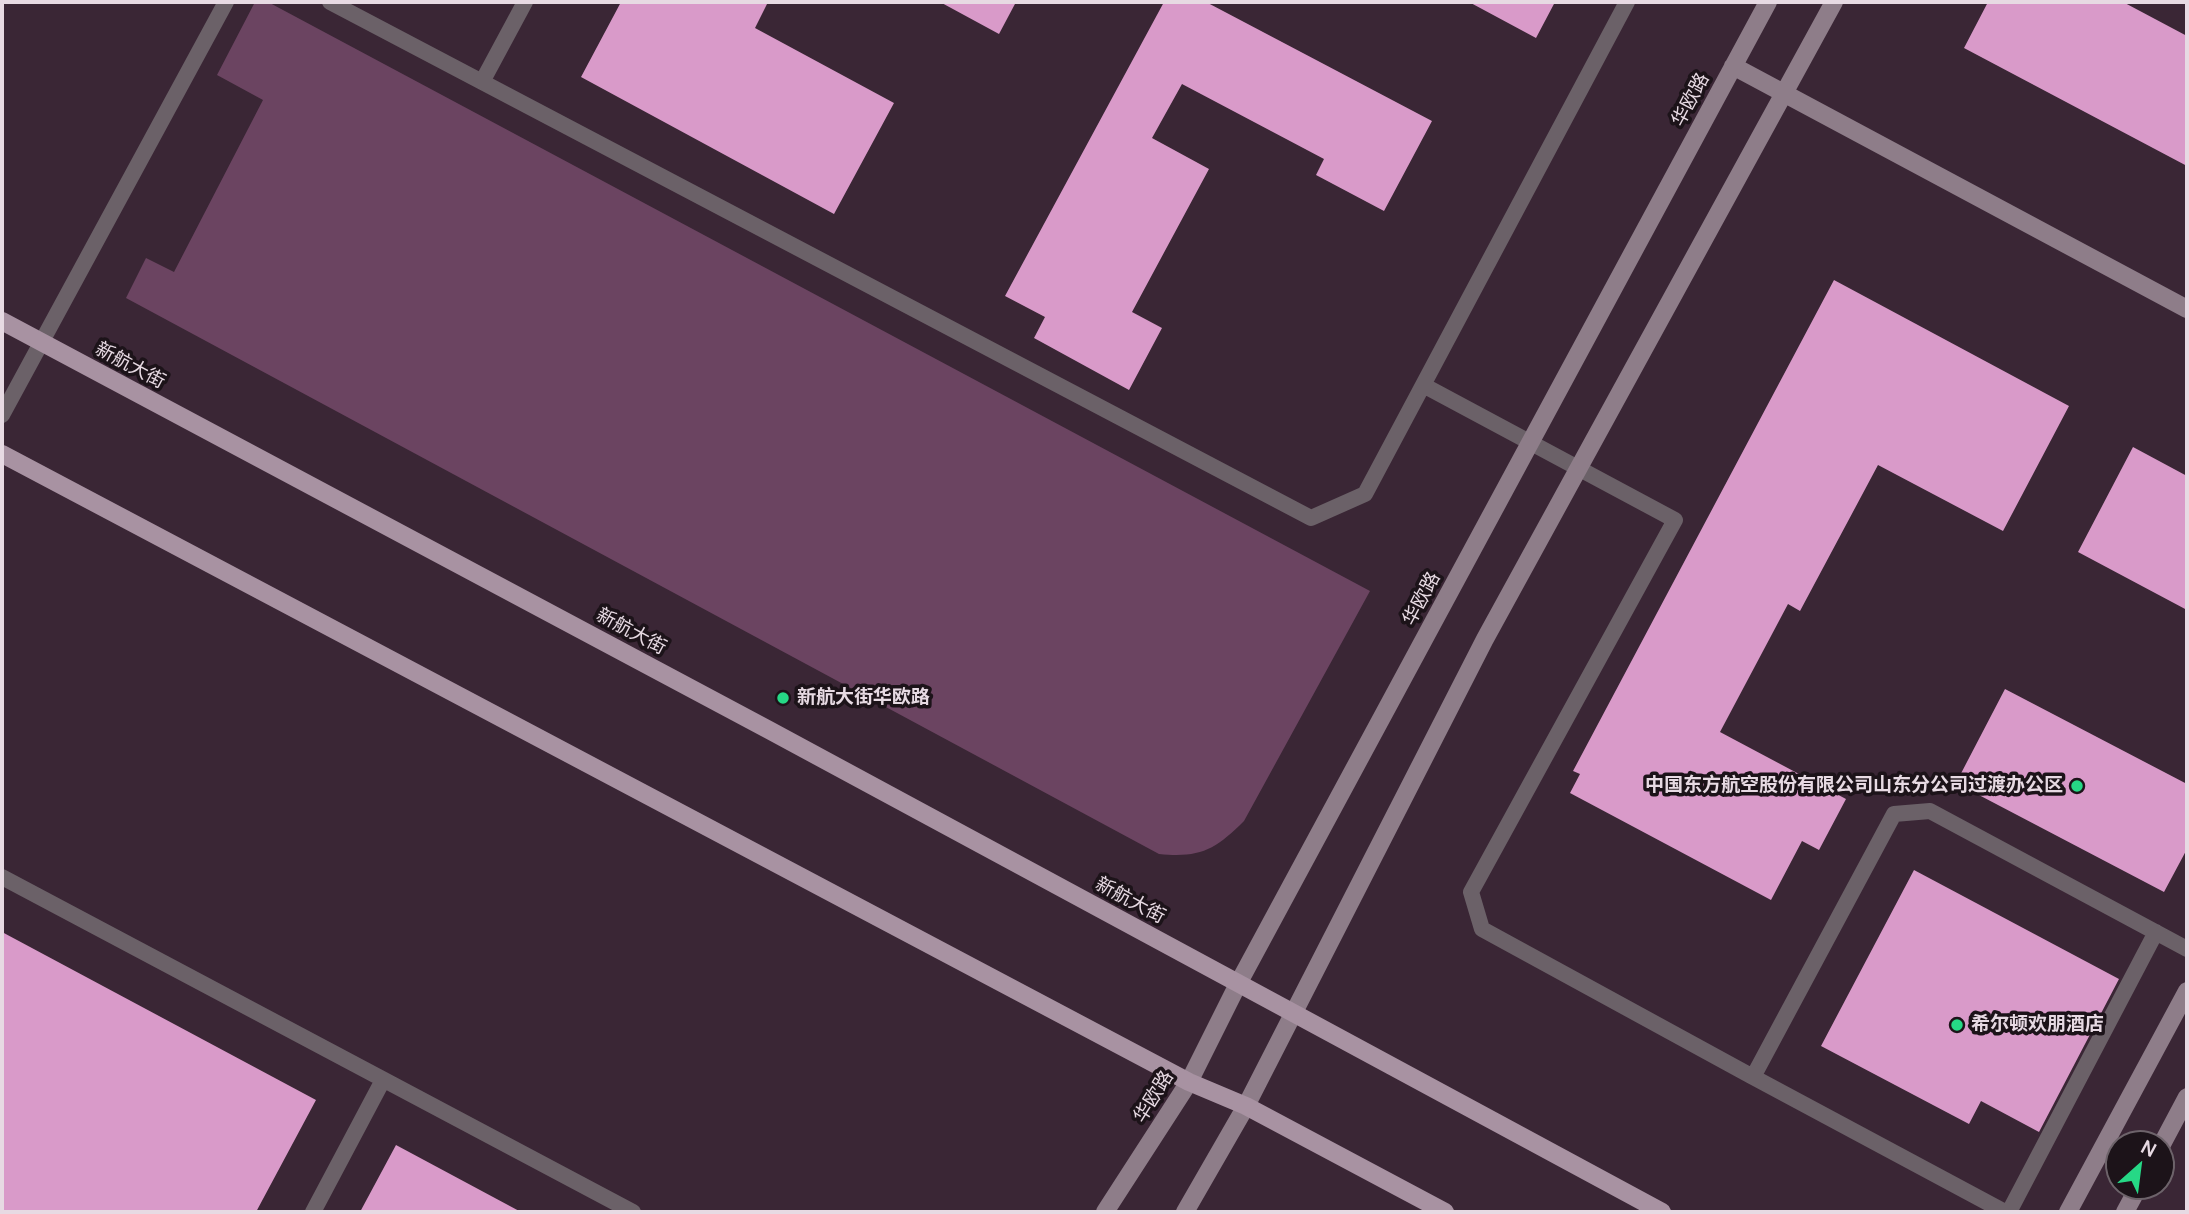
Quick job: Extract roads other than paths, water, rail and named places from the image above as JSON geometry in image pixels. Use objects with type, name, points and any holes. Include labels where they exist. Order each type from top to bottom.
[{"type":"main road","name":"华欧路","points":[[1105,1212],[1189,1082],[1238,984],[1768,2]]},
{"type":"main road","points":[[1185,1212],[1246,1106],[1485,639],[1834,2]]},
{"type":"main road","points":[[1733,66],[2187,309]]},
{"type":"main road","name":"新航大街","points":[[2,321],[1294,1012]]},
{"type":"main road","points":[[2,454],[1189,1082],[1246,1106],[1444,1212]]},
{"type":"main road","points":[[2068,1212],[2187,991]]},
{"type":"main road","points":[[1294,1012],[1662,1212]]},
{"type":"main road","points":[[2169,1130],[2187,1097]]},
{"type":"lane","points":[[2,415],[226,2]]},
{"type":"lane","points":[[330,2],[1311,518],[1365,494],[1627,2]]},
{"type":"lane","points":[[482,82],[525,2]]},
{"type":"lane","points":[[1423,386],[1675,520],[1471,892],[1482,929],[2007,1212],[2157,932]]},
{"type":"lane","points":[[1753,1077],[1894,814],[1930,811],[2187,949]]},
{"type":"lane","points":[[2,877],[633,1212]]},
{"type":"lane","points":[[313,1212],[383,1080]]},
{"type":"place","name":"新航大街华欧路","points":[[783,698]]},
{"type":"place","name":"中国东方航空股份有限公司山东分公司过渡办公区","points":[[2077,786]]},
{"type":"place","name":"希尔顿欢朋酒店","points":[[1957,1025]]}]
